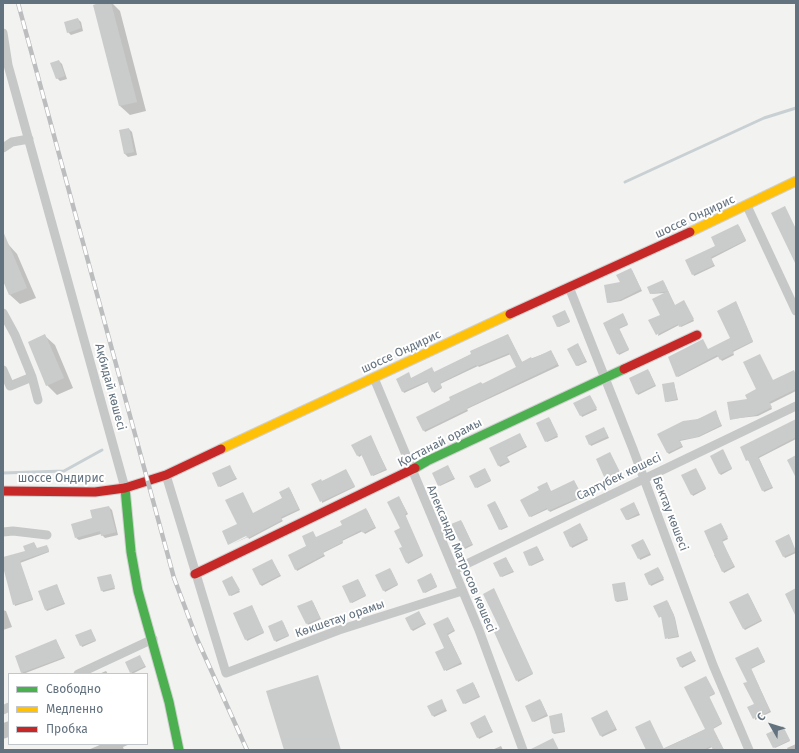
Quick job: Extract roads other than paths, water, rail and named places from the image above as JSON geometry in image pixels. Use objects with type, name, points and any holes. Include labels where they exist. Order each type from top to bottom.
[{"type":"main road","name":"шоссе Ондирис","points":[[3,491],[95,492],[125,488],[166,475],[747,206],[796,181]]},
{"type":"main road","name":"Қостанай орамы","points":[[195,574],[411,471],[427,460],[696,335]]},
{"type":"main road","name":"Ақбидай көшесі","points":[[125,488],[131,552],[138,592],[152,639],[176,749]]},
{"type":"street","name":"Ақбидай көшесі","points":[[3,33],[8,65],[125,488]]},
{"type":"street","points":[[3,148],[12,142],[29,140]]},
{"type":"street","points":[[747,206],[796,311]]},
{"type":"street","name":"Бектау көшесі","points":[[570,287],[603,377],[644,479],[713,665],[748,750]]},
{"type":"street","points":[[3,313],[32,377],[38,400]]},
{"type":"street","points":[[3,370],[10,386],[32,377]]},
{"type":"street","name":"Александр Матросов көшесі","points":[[374,378],[411,471],[479,630],[523,750]]},
{"type":"street","name":"Сартүбек көшесі","points":[[454,570],[796,406]]},
{"type":"street","points":[[166,475],[195,574]]},
{"type":"street","points":[[3,532],[13,530],[47,535]]},
{"type":"street","name":"Көкшетау орамы","points":[[195,574],[226,673],[339,630],[462,591]]},
{"type":"street","points":[[80,673],[152,639]]},
{"type":"waterway","points":[[625,182],[764,118],[796,108]]},
{"type":"waterway","points":[[3,473],[64,471],[102,450]]},
{"type":"railway","points":[[18,3],[174,578],[197,639],[247,750]]}]
